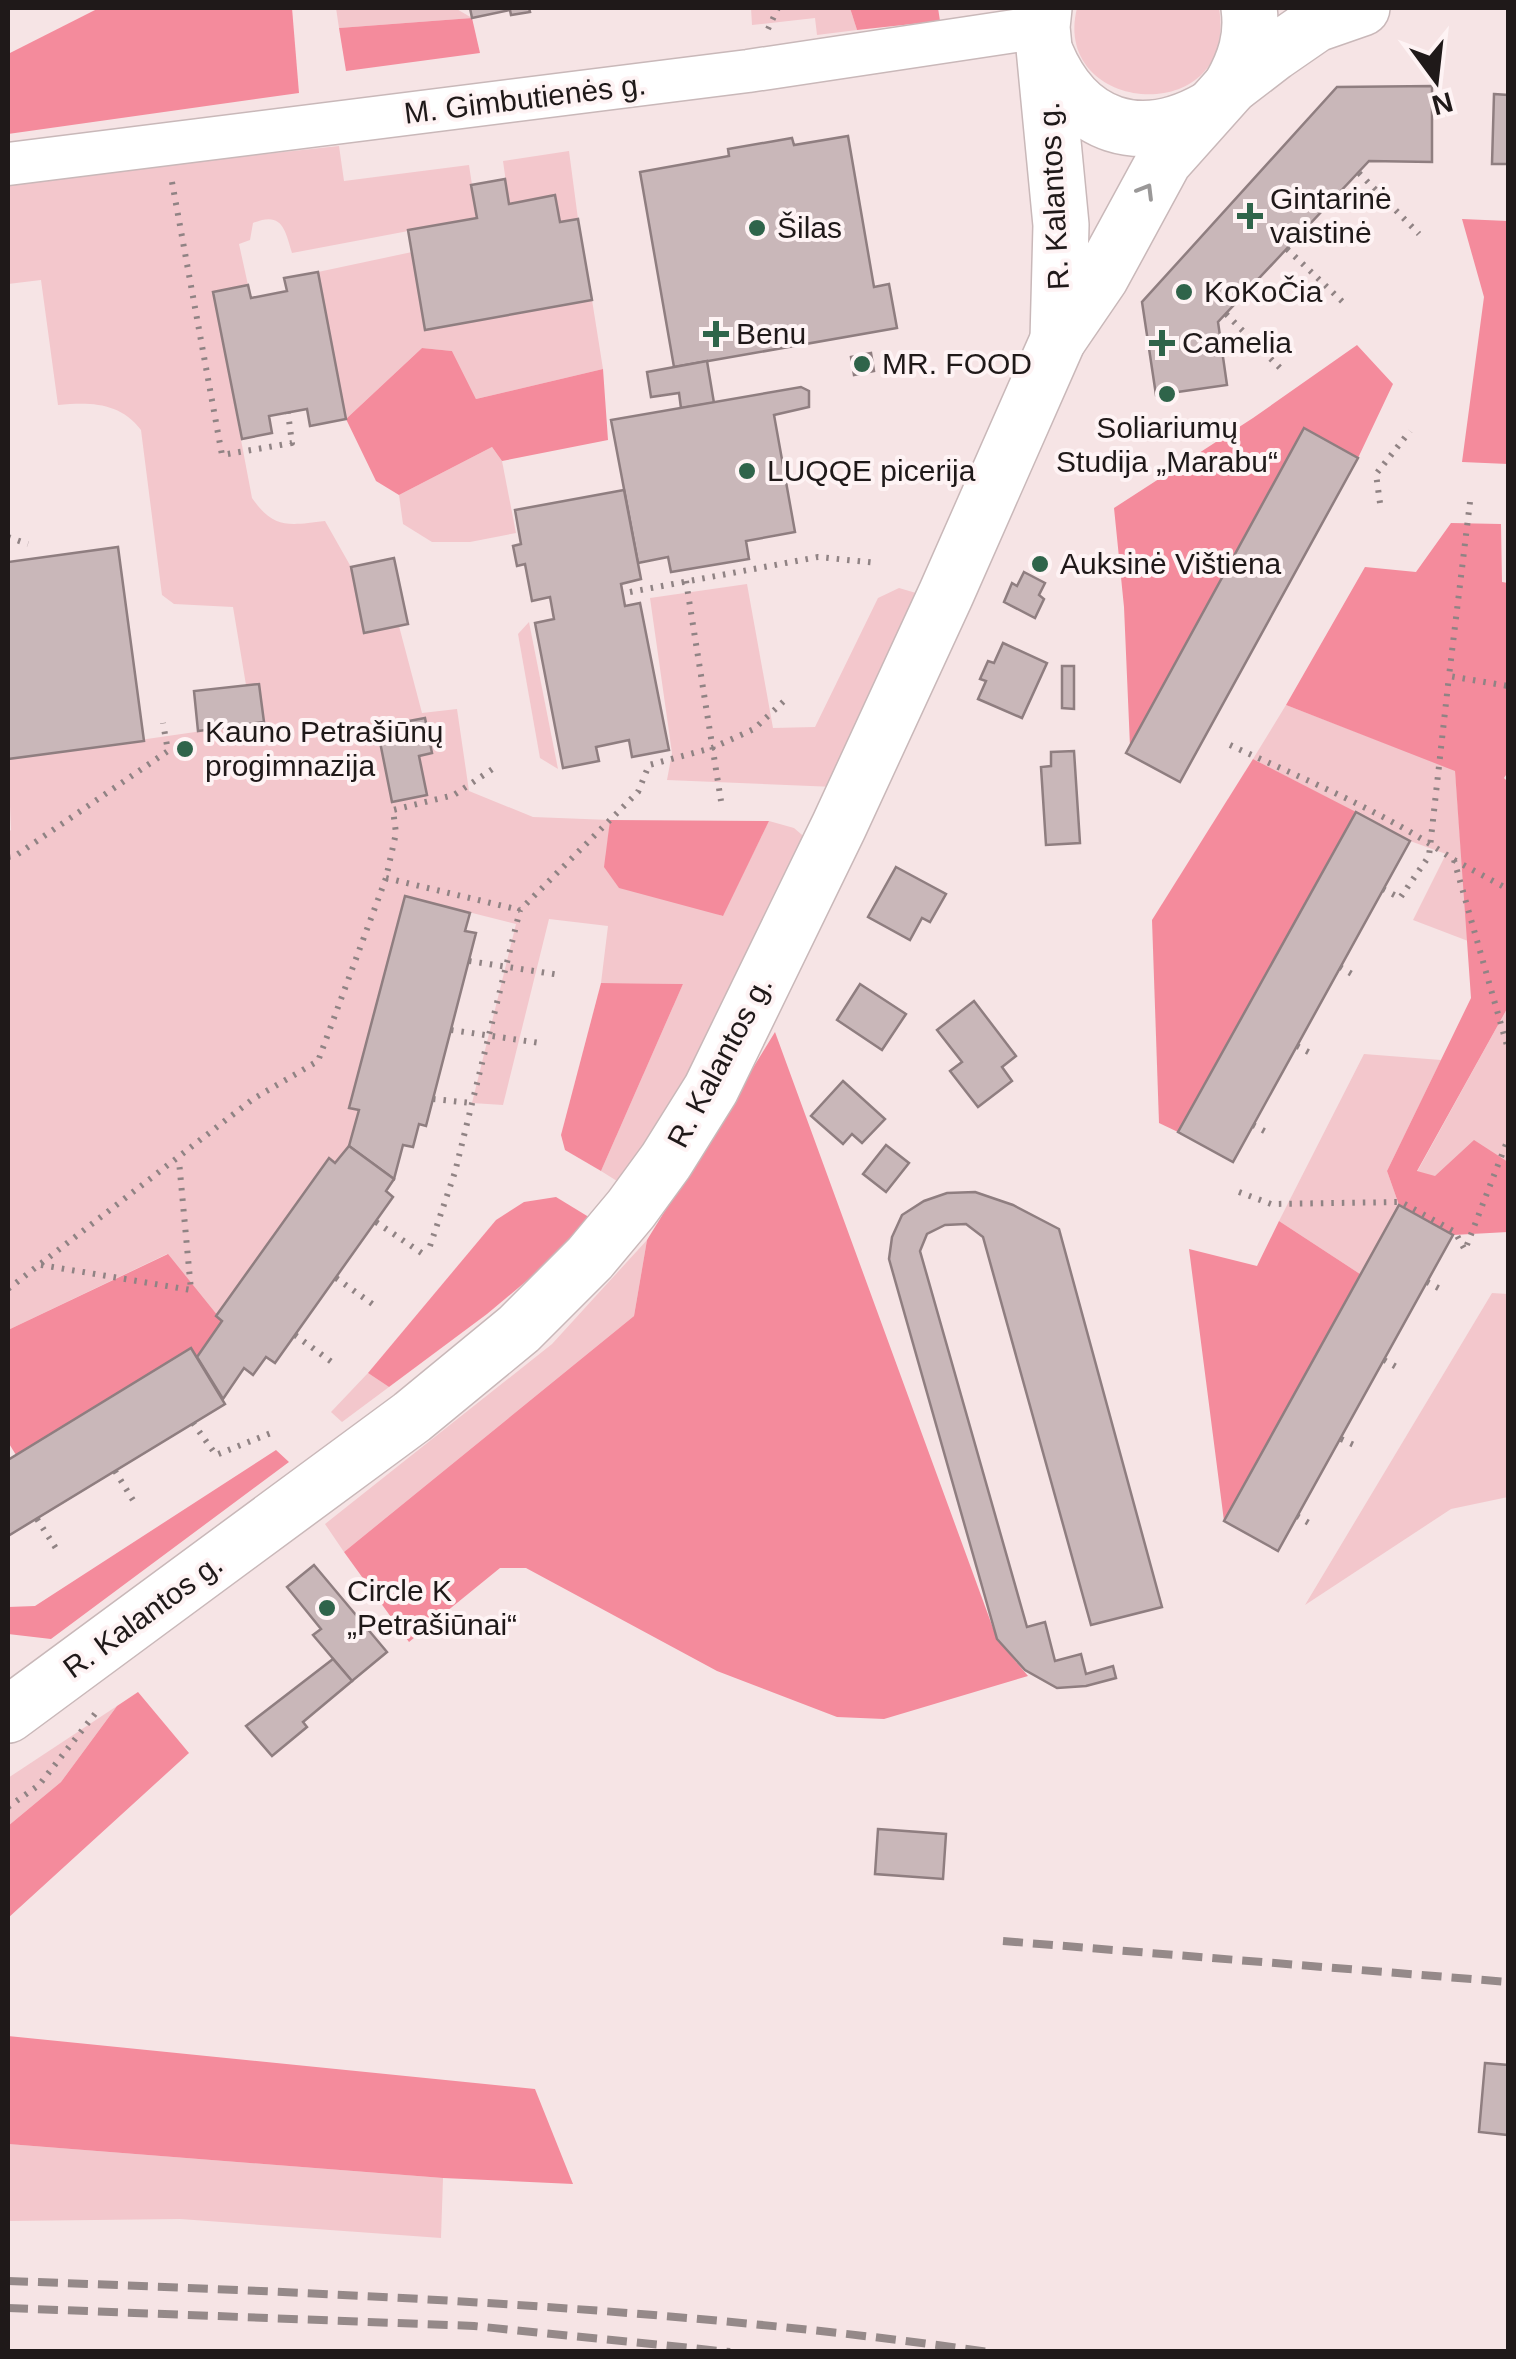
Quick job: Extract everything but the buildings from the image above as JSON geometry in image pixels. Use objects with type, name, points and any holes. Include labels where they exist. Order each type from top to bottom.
[{"type":"main road","name":"R. Kalantos g.","points":[[8,1715],[412,1418],[519,1329],[590,1258],[666,1161],[711,1089],[839,826],[1058,340],[1101,277],[1164,161],[1220,98],[1244,63],[1250,38],[1249,8]]},
{"type":"main road","name":"R. Kalantos g.","points":[[1044,29],[1055,76],[1090,113],[1137,130],[1162,129],[1187,122],[1316,24],[1362,8]]},
{"type":"main road","name":"R. Kalantos g.","points":[[1044,29],[1062,225],[1058,340]]},
{"type":"street","name":"M. Gimbutienės g.","points":[[8,164],[730,73],[1044,29]]},
{"type":"path","points":[[166,144],[222,455],[292,442],[288,413]]},
{"type":"path","points":[[1359,173],[1419,234]]},
{"type":"path","points":[[1287,249],[1346,305]]},
{"type":"path","points":[[1226,314],[1280,368]]},
{"type":"path","points":[[1380,504],[1376,474],[1410,431]]},
{"type":"path","points":[[1384,889],[1400,898],[1429,856],[1470,502]]},
{"type":"path","points":[[8,537],[28,544]]},
{"type":"path","points":[[630,592],[818,556],[878,563]]},
{"type":"path","points":[[686,582],[721,801]]},
{"type":"path","points":[[1449,676],[1508,686]]},
{"type":"path","points":[[430,1246],[455,1172],[520,910],[638,792],[648,765],[712,748],[754,729],[784,702]]},
{"type":"path","points":[[8,857],[16,856],[168,751],[163,724]]},
{"type":"path","points":[[1230,745],[1430,843],[1508,889]]},
{"type":"path","points":[[8,1290],[253,1099],[318,1060],[386,878],[396,833],[393,810],[454,795],[498,766]]},
{"type":"path","points":[[1454,860],[1508,1049]]},
{"type":"path","points":[[386,878],[520,910]]},
{"type":"path","points":[[469,961],[560,975]]},
{"type":"path","points":[[1340,968],[1357,977]]},
{"type":"path","points":[[451,1030],[540,1044]]},
{"type":"path","points":[[1297,1046],[1314,1055]]},
{"type":"path","points":[[433,1099],[472,1104]]},
{"type":"path","points":[[1253,1125],[1270,1134]]},
{"type":"path","points":[[1239,1192],[1271,1204],[1401,1202],[1456,1232],[1465,1250],[1508,1139]]},
{"type":"path","points":[[40,1266],[191,1290],[179,1159]]},
{"type":"path","points":[[376,1222],[422,1254]]},
{"type":"path","points":[[336,1278],[378,1308]]},
{"type":"path","points":[[1427,1282],[1442,1290]]},
{"type":"path","points":[[295,1335],[332,1362]]},
{"type":"path","points":[[1384,1360],[1398,1368]]},
{"type":"path","points":[[194,1423],[216,1454],[276,1431]]},
{"type":"path","points":[[1341,1439],[1354,1445]]},
{"type":"path","points":[[115,1470],[136,1505]]},
{"type":"path","points":[[1298,1516],[1309,1523]]},
{"type":"path","points":[[37,1519],[59,1553]]},
{"type":"path","points":[[8,1806],[38,1785],[107,1698]]},
{"type":"shaded area","points":[[99,8],[292,8],[299,93],[8,134],[8,54]]},
{"type":"shaded area","points":[[336,8],[455,8],[472,18],[339,28]]},
{"type":"shaded area","points":[[751,8],[850,8],[857,30],[817,35],[815,18],[752,25]]},
{"type":"shaded area","points":[[850,8],[938,8],[940,21],[857,30]]},
{"type":"shaded area","points":[[1077,8],[1219,8],[1218,47],[1201,75],[1176,90],[1145,94],[1115,88],[1091,71],[1076,44]]},
{"type":"shaded area","points":[[472,18],[480,53],[346,71],[339,28]]},
{"type":"shaded area","points":[[339,146],[344,181],[469,165],[477,218],[292,253],[281,224],[270,219],[253,223],[250,240],[239,244],[248,285],[213,292],[252,498],[268,516],[284,523],[325,521],[351,567],[364,633],[399,626],[422,713],[457,709],[469,791],[533,817],[610,820],[605,867],[722,916],[769,821],[794,828],[808,840],[669,1117],[625,1186],[601,1171],[683,984],[601,983],[608,926],[549,919],[503,1105],[472,1103],[516,924],[405,896],[350,1107],[359,1110],[349,1146],[335,1163],[328,1158],[216,1316],[167,1254],[8,1330],[8,759],[264,722],[259,684],[246,685],[233,607],[174,604],[162,595],[141,430],[114,409],[58,405],[41,280],[8,284],[8,182]]},
{"type":"shaded area","points":[[569,151],[578,219],[560,222],[555,196],[509,204],[503,161]]},
{"type":"shaded area","points":[[1462,219],[1508,221],[1508,464],[1462,462],[1484,297]]},
{"type":"shaded area","points":[[412,252],[426,329],[592,300],[603,369],[476,399],[452,351],[422,348],[346,419],[318,272]]},
{"type":"shaded area","points":[[1357,345],[1393,384],[1358,458],[1304,428],[1130,746],[1124,607],[1114,508]]},
{"type":"shaded area","points":[[422,348],[452,351],[476,399],[603,369],[608,440],[502,461],[492,447],[399,495],[376,481],[346,419]]},
{"type":"shaded area","points":[[492,447],[502,461],[516,533],[470,542],[432,542],[403,524],[399,495]]},
{"type":"shaded area","points":[[1451,523],[1501,524],[1502,582],[1508,583],[1508,772],[1504,778],[1508,782],[1508,1007],[1417,1171],[1435,1176],[1474,1140],[1508,1162],[1508,1232],[1453,1235],[1399,1205],[1387,1171],[1471,998],[1455,771],[1286,705],[1365,567],[1416,572]]},
{"type":"shaded area","points":[[747,584],[773,728],[815,727],[878,598],[899,588],[916,593],[835,787],[667,780],[672,753],[650,598]]},
{"type":"shaded area","points":[[529,622],[558,769],[540,758],[518,634]]},
{"type":"shaded area","points":[[1286,705],[1455,770],[1468,941],[1413,920],[1446,854],[1410,841],[1253,759]]},
{"type":"shaded area","points":[[1253,759],[1356,812],[1178,1132],[1159,1123],[1152,920]]},
{"type":"shaded area","points":[[610,820],[769,821],[723,916],[619,888],[604,867]]},
{"type":"shaded area","points":[[601,983],[683,984],[601,1171],[565,1150],[561,1135]]},
{"type":"shaded area","points":[[1508,1007],[1508,1162],[1495,1155],[1435,1177],[1417,1172]]},
{"type":"shaded area","points":[[775,1032],[997,1639],[1028,1676],[884,1719],[837,1717],[717,1671],[526,1568],[500,1568],[409,1642],[344,1552],[634,1316],[647,1240]]},
{"type":"shaded area","points":[[1364,1054],[1441,1060],[1387,1171],[1399,1205],[1360,1274],[1279,1221]]},
{"type":"shaded area","points":[[556,1197],[597,1222],[487,1314],[389,1387],[368,1373],[496,1220],[524,1202]]},
{"type":"shaded area","points":[[1279,1221],[1360,1274],[1224,1521],[1189,1249],[1257,1266]]},
{"type":"shaded area","points":[[647,1240],[634,1316],[344,1552],[325,1524],[552,1344]]},
{"type":"shaded area","points":[[168,1254],[222,1321],[197,1357],[190,1348],[16,1455],[8,1442],[8,1330]]},
{"type":"shaded area","points":[[1492,1293],[1508,1294],[1508,1497],[1451,1509],[1305,1605]]},
{"type":"shaded area","points":[[368,1373],[389,1387],[342,1422],[331,1412]]},
{"type":"shaded area","points":[[276,1450],[289,1462],[51,1639],[8,1634],[8,1607],[35,1606]]},
{"type":"shaded area","points":[[138,1692],[189,1753],[8,1918],[8,1826],[61,1782],[117,1706]]},
{"type":"shaded area","points":[[117,1706],[61,1782],[8,1826],[8,1778]]},
{"type":"shaded area","points":[[8,2036],[535,2089],[573,2184],[443,2178],[8,2144]]},
{"type":"shaded area","points":[[8,2144],[443,2178],[441,2238],[180,2219],[8,2221]]},
{"type":"railway","points":[[1003,1941],[1508,1982]]},
{"type":"railway","points":[[8,2281],[622,2312],[989,2352]]},
{"type":"railway","points":[[8,2308],[474,2326],[730,2352]]},
{"type":"place","name":"Gintarinė vaistinė","points":[[1250,216]]},
{"type":"place","name":"Šilas","points":[[757,228]]},
{"type":"place","name":"KoKoČia","points":[[1184,292]]},
{"type":"place","name":"Benu","points":[[716,334]]},
{"type":"place","name":"Camelia","points":[[1162,343]]},
{"type":"place","name":"MR. FOOD","points":[[862,364]]},
{"type":"place","name":"Soliariumų Studija „Marabu“","points":[[1167,394]]},
{"type":"place","name":"LUQQE picerija","points":[[747,471]]},
{"type":"place","name":"Auksinė Vištiena","points":[[1040,564]]},
{"type":"place","name":"Kauno Petrašiūnų progimnazija","points":[[185,749]]},
{"type":"place","name":"Circle K „Petrašiūnai“","points":[[327,1608]]}]
